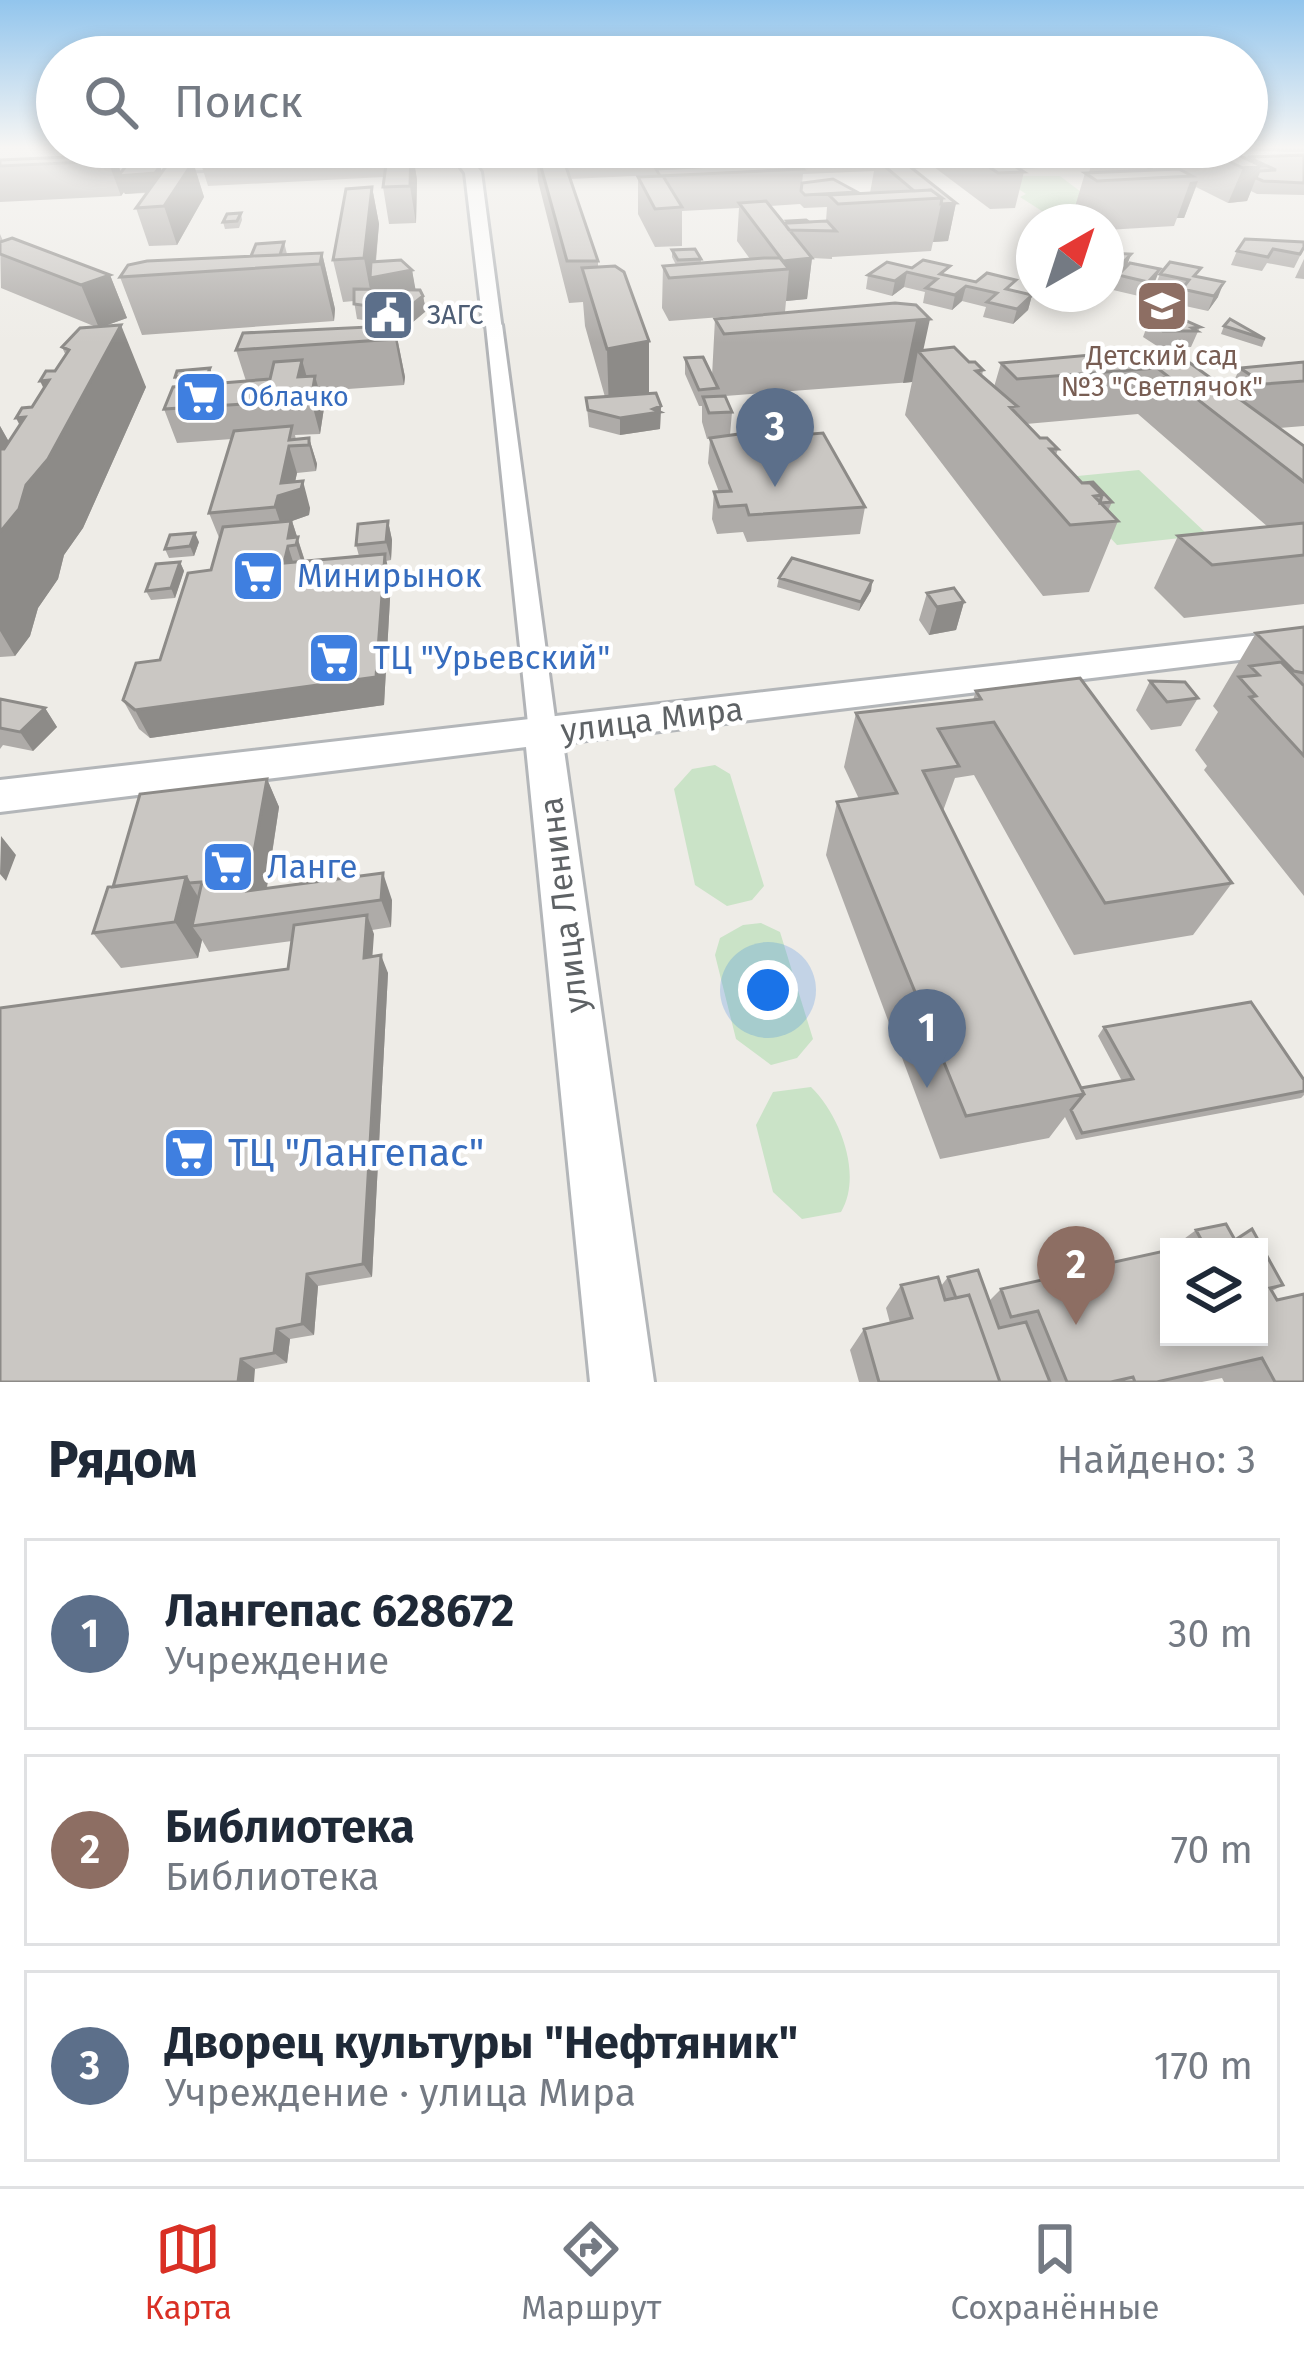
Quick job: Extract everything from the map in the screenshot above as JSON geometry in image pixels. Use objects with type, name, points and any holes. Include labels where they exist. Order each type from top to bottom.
[{"type":"street","name":"улица Ленина","points":[[478,213],[622,1382]]},
{"type":"street","name":"улица Мира","points":[[0,796],[1304,641]]},
{"type":"green space","points":[[1139,470],[1208,535],[1117,545],[1088,514],[1110,511],[1090,490],[1057,478]]},
{"type":"green space","points":[[715,765],[730,774],[764,886],[752,900],[727,906],[695,885],[674,789],[692,769]]},
{"type":"green space","points":[[761,923],[780,932],[813,1039],[797,1058],[771,1065],[736,1039],[715,955],[720,938],[743,925]]},
{"type":"green space","points":[[811,1087],[839,1129],[850,1181],[841,1212],[802,1219],[773,1192],[756,1125],[773,1092]]},
{"type":"building","points":[[241,213],[237,221],[223,222],[227,214]]},
{"type":"building","points":[[342,213],[369,213],[364,258],[333,260]]},
{"type":"building","points":[[554,213],[582,213],[598,261],[567,261]]},
{"type":"building","points":[[747,213],[776,213],[812,258],[783,261]]},
{"type":"building","points":[[827,221],[836,231],[789,230],[784,223]]},
{"type":"building","points":[[12,238],[110,275],[81,285],[0,254],[0,242]]},
{"type":"building","points":[[1245,239],[1304,242],[1304,247],[1300,254],[1273,249],[1268,257],[1237,251]]},
{"type":"building","points":[[284,242],[280,255],[251,256],[256,244]]},
{"type":"building","points":[[695,249],[701,259],[678,260],[672,250]]},
{"type":"building","points":[[322,253],[320,264],[120,277],[128,265],[147,261]]},
{"type":"building","points":[[780,258],[789,269],[669,278],[663,266]]},
{"type":"building","points":[[401,260],[412,270],[370,278],[371,262]]},
{"type":"building","points":[[923,260],[950,266],[940,274],[976,282],[987,273],[1016,280],[1006,289],[1016,291],[1016,309],[987,302],[997,293],[966,286],[955,295],[926,288],[937,279],[907,272],[895,281],[868,275],[887,262],[912,268]]},
{"type":"building","points":[[1170,262],[1201,268],[1194,276],[1224,282],[1214,296],[1182,289],[1189,280],[1160,274]]},
{"type":"building","points":[[1130,263],[1160,269],[1148,282],[1124,276]]},
{"type":"building","points":[[615,266],[624,272],[649,341],[607,349],[582,268]]},
{"type":"building","points":[[354,289],[420,290],[423,296],[404,311],[354,304]]},
{"type":"building","points":[[916,305],[930,319],[724,334],[715,319]]},
{"type":"building","points":[[1173,315],[1200,327],[1192,328],[1197,331],[1163,331],[1149,321]]},
{"type":"building","points":[[1230,319],[1265,339],[1224,326]]},
{"type":"building","points":[[121,325],[48,459],[26,485],[19,509],[0,532],[0,449],[25,417],[16,418],[22,408],[32,407],[49,380],[40,381],[46,371],[55,371],[69,350],[62,347],[80,328]]},
{"type":"building","points":[[389,326],[388,333],[396,332],[395,339],[236,350],[243,333]]},
{"type":"building","points":[[954,347],[983,370],[976,371],[1017,406],[1010,407],[1040,438],[1047,438],[1058,449],[1050,449],[1082,483],[1090,483],[1102,495],[1094,496],[1118,521],[1070,525],[918,351]]},
{"type":"building","points":[[1135,351],[1156,368],[1017,379],[1001,363]]},
{"type":"building","points":[[703,357],[718,388],[699,390],[685,358]]},
{"type":"building","points":[[302,360],[298,377],[315,376],[311,400],[164,409],[173,387],[270,379],[274,362]]},
{"type":"building","points":[[1304,362],[1304,381],[1264,384],[1240,368]]},
{"type":"building","points":[[1190,363],[1304,446],[1304,482],[1152,364]]},
{"type":"building","points":[[210,368],[207,375],[175,377],[177,371]]},
{"type":"building","points":[[656,393],[661,406],[653,409],[660,412],[620,418],[588,410],[586,398]]},
{"type":"building","points":[[725,396],[732,412],[709,413],[703,397]]},
{"type":"building","points":[[292,426],[289,440],[309,438],[309,445],[289,446],[281,483],[303,481],[301,489],[278,496],[275,507],[209,513],[234,431]]},
{"type":"building","points":[[761,431],[764,438],[823,433],[865,507],[749,515],[746,505],[719,507],[714,492],[731,491],[710,438]]},
{"type":"building","points":[[1093,482],[1112,502],[1100,503],[1102,495],[1090,483],[1082,483]]},
{"type":"building","points":[[291,521],[288,538],[298,537],[296,545],[288,546],[284,563],[385,554],[376,677],[135,710],[123,700],[136,663],[160,660],[188,573],[211,570],[223,527]]},
{"type":"building","points":[[388,521],[386,542],[356,545],[358,524]]},
{"type":"building","points":[[1304,523],[1304,555],[1212,565],[1178,536]]},
{"type":"building","points":[[195,533],[190,546],[165,549],[170,535]]},
{"type":"building","points":[[792,558],[872,581],[861,602],[779,578]]},
{"type":"building","points":[[180,562],[171,588],[146,591],[156,564]]},
{"type":"building","points":[[954,588],[964,602],[937,607],[927,593]]},
{"type":"building","points":[[1304,627],[1304,673],[1294,671],[1256,633]]},
{"type":"building","points":[[1281,662],[1304,686],[1304,756],[1250,697],[1256,696],[1239,677],[1259,675],[1250,666]]},
{"type":"building","points":[[1080,678],[1232,883],[1105,903],[994,722],[938,729],[959,766],[923,771],[1084,1094],[966,1116],[837,802],[897,793],[856,713],[981,699],[976,691]]},
{"type":"building","points":[[1150,681],[1185,682],[1198,698],[1167,702]]},
{"type":"building","points":[[0,699],[45,708],[20,732],[0,728]]},
{"type":"building","points":[[267,779],[247,891],[383,873],[381,900],[192,926],[202,882],[189,883],[186,877],[113,887],[140,794]]},
{"type":"building","points":[[186,877],[175,922],[93,933],[108,887]]},
{"type":"building","name":"ТЦ \"Лангепас\"","points":[[367,915],[364,958],[381,955],[363,1264],[307,1274],[302,1324],[277,1329],[274,1353],[241,1359],[238,1382],[0,1382],[0,1008],[288,969],[294,925]]},
{"type":"building","points":[[1251,1002],[1304,1080],[1304,1091],[1082,1133],[1071,1110],[1084,1094],[1081,1088],[1133,1079],[1104,1027]]},
{"type":"building","points":[[1226,1224],[1234,1238],[1200,1238],[1196,1230]]},
{"type":"building","points":[[1160,1252],[1160,1346],[1268,1346],[1268,1258],[1283,1285],[1270,1288],[1277,1300],[1304,1294],[1304,1382],[1275,1382],[1262,1358],[1157,1382],[1135,1382],[1133,1377],[1067,1382],[1038,1311],[1011,1317],[1001,1289],[1064,1275],[1075,1282],[1110,1275],[1105,1264]]},
{"type":"building","points":[[978,1270],[999,1328],[1026,1322],[1050,1382],[1000,1382],[969,1295],[956,1298],[948,1277]]},
{"type":"building","points":[[938,1277],[945,1300],[969,1295],[1000,1382],[879,1382],[864,1329],[912,1318],[901,1285]]},
{"type":"place","name":"Детский сад №3 \"Светлячок\"","points":[[1162,306]]},
{"type":"place","name":"ЗАГС","points":[[388,315]]},
{"type":"place","name":"Облачко","points":[[201,397]]},
{"type":"place","name":"Дворец культуры \"Нефтяник\"","points":[[775,487]]},
{"type":"place","name":"Минирынок","points":[[258,576]]},
{"type":"place","name":"ТЦ \"Урьевский\"","points":[[334,658]]},
{"type":"place","name":"Ланге","points":[[228,867]]},
{"type":"place","name":"Лангепас 628672","points":[[927,1088]]},
{"type":"place","name":"ТЦ \"Лангепас\"","points":[[189,1153]]},
{"type":"place","name":"Библиотека","points":[[1076,1325]]}]
